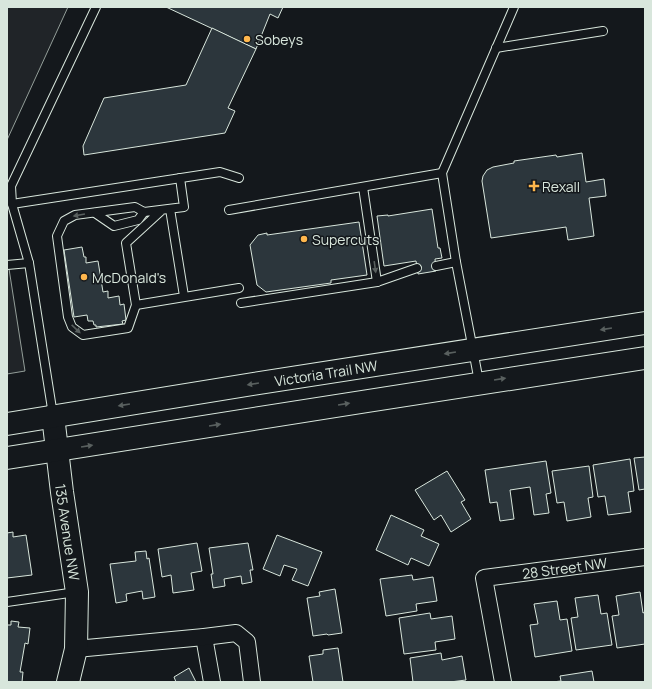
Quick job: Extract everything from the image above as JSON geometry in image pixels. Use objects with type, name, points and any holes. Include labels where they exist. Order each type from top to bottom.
[{"type":"main road","name":"Victoria Trail NW","points":[[7,424],[645,323]]},
{"type":"main road","points":[[7,458],[645,358]]},
{"type":"main road","name":"135 Avenue NW","points":[[53,416],[62,492],[77,592],[76,649],[68,682]]},
{"type":"street","name":"28 Street NW","points":[[503,682],[484,578],[645,557]]},
{"type":"street","points":[[76,649],[236,633],[246,642],[252,682]]},
{"type":"street","points":[[204,637],[212,682]]},
{"type":"lane","points":[[53,416],[29,263],[12,204],[11,186],[96,7]]},
{"type":"lane","points":[[479,383],[474,350],[456,262],[442,173],[514,7]]},
{"type":"lane","points":[[496,48],[603,30]]},
{"type":"lane","points":[[12,204],[220,172],[239,178]]},
{"type":"lane","points":[[228,210],[442,173]]},
{"type":"lane","points":[[166,210],[126,243],[136,305],[128,328],[83,335],[72,327],[68,317],[57,236],[64,221],[75,215],[135,206],[144,212],[184,207],[180,178]]},
{"type":"lane","points":[[364,187],[377,282]]},
{"type":"lane","points":[[166,210],[184,296]]},
{"type":"lane","points":[[95,213],[114,226],[138,220],[144,212]]},
{"type":"lane","points":[[436,266],[456,262]]},
{"type":"lane","points":[[7,265],[29,263]]},
{"type":"lane","points":[[241,303],[377,282],[417,268]]},
{"type":"lane","points":[[136,305],[239,288]]},
{"type":"lane","points":[[7,602],[77,592]]},
{"type":"shaded area","points":[[7,7],[68,7],[7,140]]},
{"type":"shaded area","points":[[7,256],[25,371],[7,374]]},
{"type":"building","name":"Sobeys","points":[[166,7],[283,7],[278,18],[270,14],[256,49]]},
{"type":"building","points":[[212,28],[256,49],[228,108],[235,111],[225,133],[84,155],[83,146],[104,98],[186,85]]},
{"type":"building","points":[[582,153],[586,182],[604,179],[606,196],[589,198],[594,236],[568,240],[566,227],[491,238],[482,181],[487,170],[493,167],[514,163],[514,161]]},
{"type":"building","points":[[432,209],[438,248],[440,248],[442,258],[435,259],[436,271],[418,274],[416,261],[384,266],[377,216],[388,216]]},
{"type":"building","points":[[359,222],[367,275],[331,280],[331,283],[266,292],[257,285],[250,245],[258,235]]},
{"type":"building","name":"McDonald's","points":[[82,247],[84,257],[86,257],[86,263],[98,261],[103,292],[108,291],[108,298],[119,296],[120,305],[124,304],[126,320],[122,321],[123,324],[96,327],[93,321],[88,321],[87,315],[74,317],[64,250]]},
{"type":"building","points":[[645,457],[645,489],[639,490],[634,458]]},
{"type":"building","points":[[630,459],[634,491],[628,492],[631,512],[608,515],[605,496],[598,497],[593,465]]},
{"type":"building","points":[[546,461],[551,493],[546,494],[549,513],[534,515],[530,487],[510,490],[514,519],[500,521],[497,502],[490,503],[485,470]]},
{"type":"building","points":[[589,466],[593,497],[588,498],[591,517],[567,521],[564,502],[557,503],[552,471]]},
{"type":"building","points":[[447,471],[465,500],[461,502],[471,519],[451,532],[441,515],[434,520],[415,490]]},
{"type":"building","points":[[391,515],[424,530],[421,536],[439,544],[429,566],[411,558],[408,565],[376,550]]},
{"type":"building","points":[[13,532],[13,537],[26,535],[32,575],[7,578],[7,533]]},
{"type":"building","points":[[277,535],[322,552],[308,586],[292,580],[297,569],[284,565],[280,576],[263,569]]},
{"type":"building","points":[[197,543],[202,571],[191,573],[194,590],[173,593],[171,575],[162,577],[158,549]]},
{"type":"building","points":[[248,543],[253,570],[250,570],[252,582],[242,584],[241,576],[224,579],[225,586],[213,588],[211,574],[213,574],[209,548]]},
{"type":"building","points":[[146,551],[147,559],[149,558],[155,597],[143,599],[142,591],[126,594],[127,601],[116,603],[110,564],[136,561],[135,552]]},
{"type":"building","points":[[412,575],[413,580],[433,577],[437,601],[416,604],[417,611],[386,616],[380,579]]},
{"type":"building","points":[[335,589],[342,633],[313,636],[307,598],[320,596],[319,592]]},
{"type":"building","points":[[640,592],[643,613],[645,612],[645,644],[617,648],[612,616],[619,615],[616,596]]},
{"type":"building","points":[[598,595],[601,614],[607,613],[612,645],[576,650],[571,618],[578,617],[575,598]]},
{"type":"building","points":[[557,601],[560,620],[567,619],[572,651],[535,657],[530,625],[538,624],[534,604]]},
{"type":"building","points":[[430,613],[431,619],[452,616],[455,639],[435,642],[436,650],[404,654],[399,618]]},
{"type":"building","points":[[11,621],[19,622],[18,627],[30,628],[28,644],[25,643],[20,672],[23,672],[22,682],[7,682],[7,625],[11,625]]},
{"type":"building","points":[[338,648],[343,682],[313,682],[309,656],[323,654],[323,650]]},
{"type":"building","points":[[441,653],[442,660],[462,656],[466,680],[450,682],[413,682],[410,658]]},
{"type":"building","points":[[189,668],[196,682],[176,682],[174,677]]},
{"type":"building","points":[[592,671],[594,682],[552,682],[561,681],[560,676]]},
{"type":"place","name":"Sobeys","points":[[247,39]]},
{"type":"place","name":"Rexall","points":[[534,186]]},
{"type":"place","name":"Supercuts","points":[[304,239]]},
{"type":"place","name":"McDonald's","points":[[84,277]]}]
